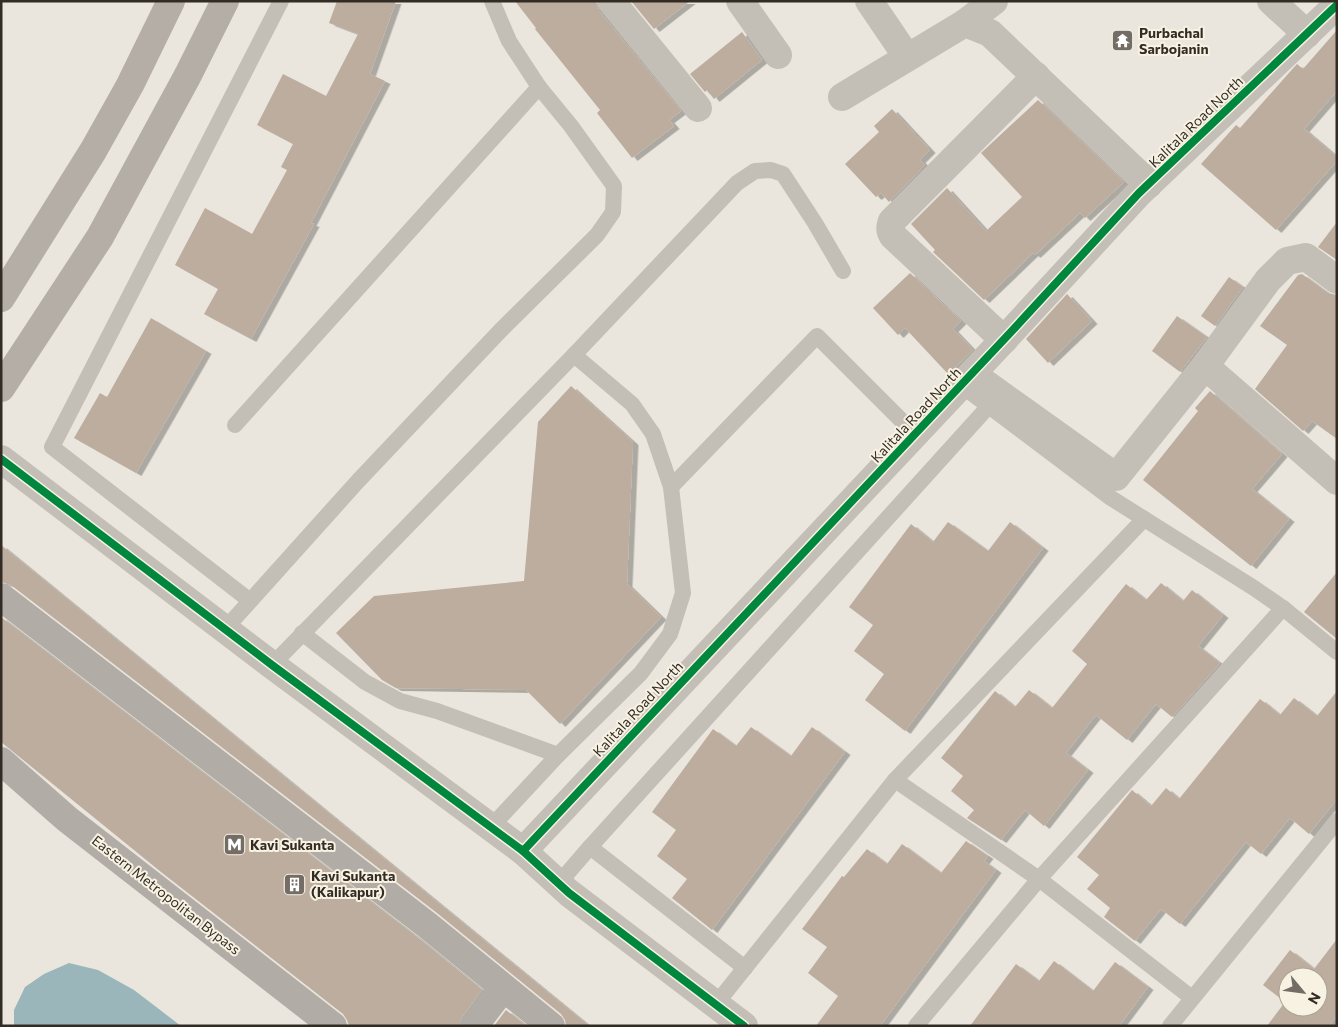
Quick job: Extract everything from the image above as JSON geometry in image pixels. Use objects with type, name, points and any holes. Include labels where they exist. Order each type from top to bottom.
[{"type":"main road","points":[[1,298],[93,151],[130,85],[171,1]]},
{"type":"main road","points":[[1,388],[100,236],[188,75],[225,1]]},
{"type":"main road","points":[[1,597],[427,925],[551,1026]]},
{"type":"main road","name":"Eastern Metropolitan Bypass","points":[[1,761],[67,819],[334,1026]]},
{"type":"main road","points":[[474,1026],[503,988]]},
{"type":"street","points":[[611,1],[698,108]]},
{"type":"street","points":[[740,1],[778,55]]},
{"type":"street","points":[[869,1],[907,57]]},
{"type":"street","points":[[842,96],[965,23],[994,1]]},
{"type":"street","points":[[1271,1],[1307,34]]},
{"type":"street","name":"Kalitala Road North","points":[[523,851],[1149,184],[1337,5]]},
{"type":"street","points":[[965,23],[990,33],[1149,184]]},
{"type":"street","points":[[1004,340],[893,236],[890,232],[890,227],[892,221],[1036,76]]},
{"type":"street","points":[[966,379],[1116,477],[1205,366],[1268,280],[1287,262],[1306,256],[1337,280]]},
{"type":"street","points":[[1205,366],[1337,480]]},
{"type":"street","points":[[1,459],[272,665],[523,851],[569,893],[744,1026]]},
{"type":"lane","points":[[250,600],[52,446],[281,1]]},
{"type":"lane","points":[[225,629],[358,481],[500,331],[597,235],[612,212],[614,186],[571,126],[539,87],[508,41],[492,1]]},
{"type":"lane","points":[[235,425],[539,87]]},
{"type":"lane","points":[[272,665],[574,355],[737,183],[755,171],[771,170],[783,174],[843,271]]},
{"type":"lane","points":[[671,487],[817,336],[915,434]]},
{"type":"lane","points":[[491,827],[558,756],[641,673],[670,634],[683,593],[671,487],[653,434],[632,404],[574,355]]},
{"type":"lane","points":[[966,379],[988,406],[1111,498],[1254,588],[1283,608],[1337,652]]},
{"type":"lane","points":[[559,883],[988,406]]},
{"type":"lane","points":[[716,1004],[896,780],[1144,519]]},
{"type":"lane","points":[[916,1026],[1039,879],[1283,608]]},
{"type":"lane","points":[[302,633],[365,682],[400,701],[437,711],[558,756]]},
{"type":"lane","points":[[896,780],[1039,879],[1192,998]]},
{"type":"lane","points":[[1170,1026],[1337,821]]},
{"type":"lane","points":[[590,847],[745,968]]},
{"type":"water","points":[[69,963],[98,970],[134,990],[181,1026],[14,1026],[14,1010],[25,987],[44,974]]},
{"type":"building","points":[[337,1],[396,1],[370,74],[385,81],[311,223],[314,224],[251,339],[204,314],[218,289],[175,265],[205,208],[252,234],[287,170],[281,167],[293,144],[257,125],[283,74],[326,96],[358,34],[329,23]]},
{"type":"building","points":[[515,1],[596,1],[599,11],[681,111],[669,120],[674,126],[632,158],[597,113],[600,110]]},
{"type":"building","points":[[631,1],[690,1],[654,29]]},
{"type":"building","points":[[1337,30],[1337,91],[1304,129],[1337,157],[1337,161],[1276,230],[1201,164],[1236,125],[1240,128],[1297,64],[1303,69]]},
{"type":"building","points":[[742,32],[762,60],[714,99],[707,90],[705,92],[690,74]]},
{"type":"building","points":[[1038,100],[1124,182],[1085,218],[1080,213],[1035,255],[1033,253],[984,300],[933,252],[935,250],[911,224],[947,188],[986,231],[1022,197],[981,153]]},
{"type":"building","points":[[892,109],[930,150],[920,160],[925,165],[889,202],[881,193],[876,197],[845,164],[879,132],[874,126]]},
{"type":"building","points":[[1337,222],[1337,260],[1318,247]]},
{"type":"building","points":[[910,273],[961,321],[953,329],[973,350],[948,374],[905,328],[898,335],[873,308]]},
{"type":"building","points":[[1302,274],[1328,293],[1337,295],[1337,439],[1312,421],[1303,431],[1255,389],[1287,345],[1260,326],[1298,275]]},
{"type":"building","points":[[1229,277],[1243,287],[1215,326],[1201,316]]},
{"type":"building","points":[[1067,294],[1092,321],[1048,363],[1026,339]]},
{"type":"building","points":[[1177,316],[1207,337],[1180,372],[1152,351]]},
{"type":"building","points":[[151,318],[206,351],[136,473],[74,438],[100,393],[107,397]]},
{"type":"building","points":[[571,386],[633,442],[627,584],[661,617],[560,724],[526,690],[396,688],[382,680],[336,633],[374,596],[524,581],[538,422]]},
{"type":"building","points":[[1210,391],[1282,454],[1252,489],[1289,519],[1251,566],[1143,480],[1198,411],[1195,408]]},
{"type":"building","points":[[948,522],[988,551],[1010,522],[1043,548],[905,731],[865,700],[884,674],[854,651],[873,625],[849,607],[911,524],[933,542]]},
{"type":"building","points":[[1,545],[589,1026],[566,1026],[561,1014],[437,913],[11,585],[1,582]]},
{"type":"building","points":[[1337,572],[1337,639],[1304,612]]},
{"type":"building","points":[[1161,583],[1183,601],[1192,590],[1223,615],[1198,646],[1220,663],[1172,717],[1156,704],[1127,740],[1096,715],[1066,753],[1088,770],[1044,826],[1025,810],[1001,840],[967,818],[974,810],[951,791],[963,776],[941,758],[995,691],[1015,707],[1029,690],[1052,708],[1087,664],[1072,651],[1126,584],[1146,600]]},
{"type":"building","name":"Kavi Sukanta (Kalikapur)","points":[[1,617],[417,937],[482,990],[462,1017],[459,1026],[349,1026],[343,1014],[161,872],[1,742]]},
{"type":"building","points":[[1337,691],[1337,799],[1309,834],[1290,818],[1261,854],[1246,842],[1180,924],[1161,909],[1135,941],[1104,917],[1110,908],[1087,889],[1099,875],[1077,857],[1132,790],[1151,806],[1166,788],[1179,799],[1260,699],[1280,715],[1294,698],[1317,716]]},
{"type":"building","points":[[751,727],[791,756],[812,727],[845,752],[712,930],[672,898],[687,879],[657,856],[676,830],[652,812],[713,729],[736,746]]},
{"type":"building","points":[[966,841],[988,856],[984,861],[996,870],[880,1026],[816,1026],[838,996],[808,973],[827,947],[802,929],[842,876],[844,877],[867,849],[887,864],[902,844],[941,873]]},
{"type":"building","points":[[1337,939],[1337,1016],[1329,1026],[1267,1026],[1278,1011],[1278,1017],[1328,1017],[1328,967],[1316,967]]},
{"type":"building","points":[[1290,950],[1311,967],[1278,967],[1278,997],[1263,985]]},
{"type":"building","points":[[1054,961],[1093,991],[1115,962],[1148,987],[1119,1026],[970,1026],[1016,964],[1039,981]]},
{"type":"building","points":[[506,1010],[526,1026],[494,1026]]},
{"type":"cycle path","points":[[523,851],[1010,333],[1139,193],[1337,5]]},
{"type":"cycle path","points":[[1,459],[272,665],[523,851],[569,893],[744,1026]]},
{"type":"place","name":"Purbachal Sarbojanin","points":[[1123,41]]},
{"type":"place","name":"Kavi Sukanta","points":[[234,845]]},
{"type":"place","name":"Kavi Sukanta (Kalikapur)","points":[[295,884]]}]
